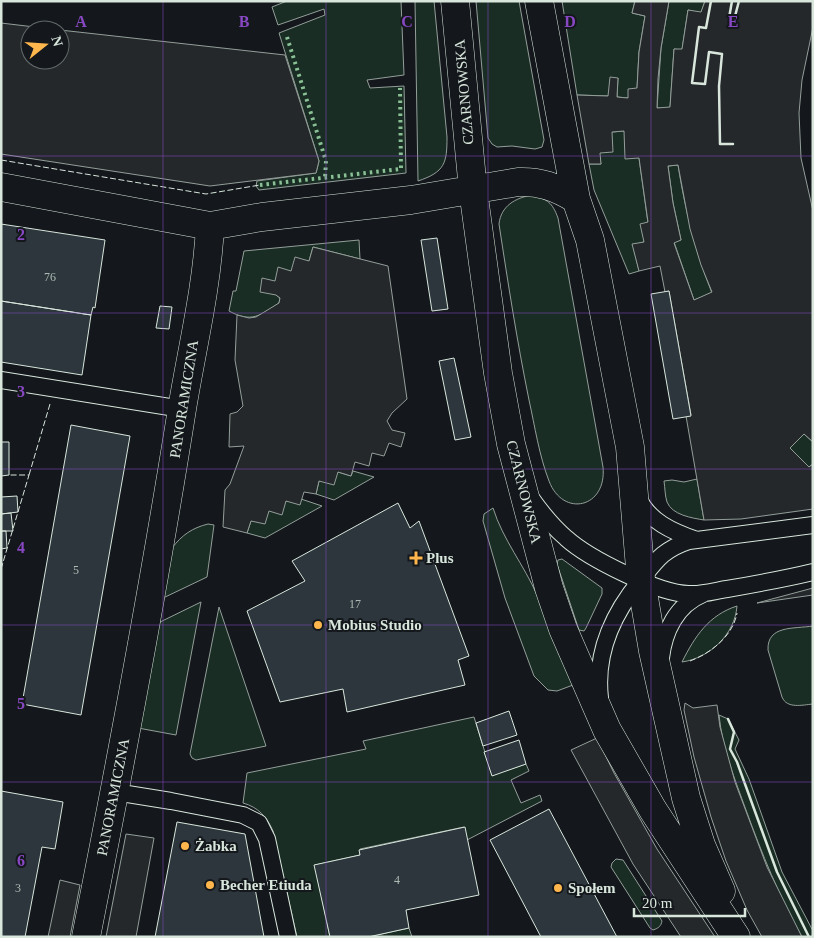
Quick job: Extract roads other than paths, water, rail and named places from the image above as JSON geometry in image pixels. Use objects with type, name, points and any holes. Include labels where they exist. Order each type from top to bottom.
[{"type":"street","name":"CZARNOWSKA","points":[[455,1],[473,190],[498,373],[511,444],[556,611],[606,730],[653,810],[736,937]]},
{"type":"street","points":[[539,1],[576,199],[590,240],[630,447],[641,580],[680,778],[691,816],[708,862],[742,937]]},
{"type":"street","points":[[1,188],[210,226],[262,217],[411,200],[518,182],[534,182],[554,187],[576,199]]},
{"type":"street","name":"PANORAMICZNA","points":[[86,937],[115,792],[209,259],[210,226]]},
{"type":"lane","points":[[1,380],[182,410]]},
{"type":"lane","points":[[519,476],[539,509],[567,540],[611,567],[675,593],[712,592],[813,572]]},
{"type":"lane","points":[[634,484],[645,509],[658,522],[673,531],[697,540]]},
{"type":"lane","points":[[606,730],[598,686],[602,654],[615,616],[631,590],[658,558],[669,549],[697,540],[813,525]]},
{"type":"lane","points":[[660,684],[663,646],[674,619],[691,600],[712,592]]},
{"type":"lane","points":[[115,792],[243,815],[259,823],[267,839],[288,937]]},
{"type":"place","name":"Plus","points":[[416,558]]},
{"type":"place","name":"Mobius Studio","points":[[318,625]]},
{"type":"place","name":"Żabka","points":[[185,846]]},
{"type":"place","name":"Becher Etiuda","points":[[210,885]]},
{"type":"place","name":"Społem","points":[[558,888]]}]
